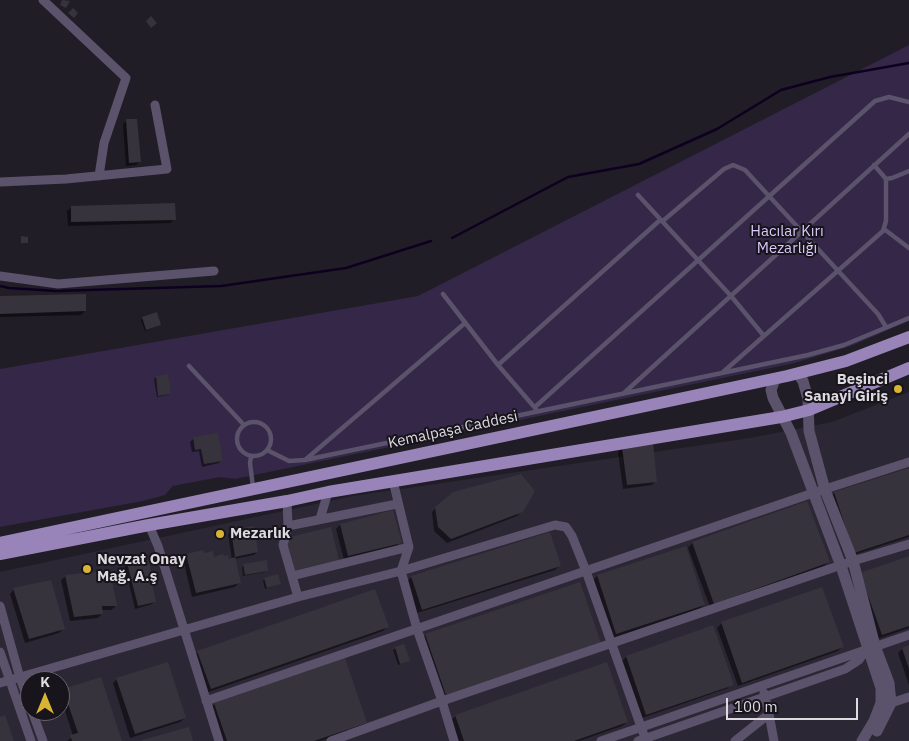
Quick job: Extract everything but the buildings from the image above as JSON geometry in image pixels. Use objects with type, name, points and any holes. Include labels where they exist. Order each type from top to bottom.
[{"type":"main road","name":"Kemalpaşa Caddesi","points":[[0,543],[798,374],[846,361],[909,337]]},
{"type":"main road","points":[[0,554],[328,492],[781,417],[809,410],[909,368]]},
{"type":"street","points":[[43,0],[126,78],[104,143],[99,176]]},
{"type":"street","points":[[0,182],[66,179],[167,169],[155,105]]},
{"type":"street","points":[[0,276],[58,284],[214,271]]},
{"type":"street","points":[[798,374],[806,388],[809,410],[808,431],[824,490],[853,561],[870,648],[882,696],[874,721],[862,741]]},
{"type":"street","points":[[775,379],[771,390],[772,398],[791,433],[870,648],[889,683],[891,703],[871,741]]},
{"type":"street","points":[[206,701],[813,493],[909,462]]},
{"type":"street","points":[[393,482],[409,547],[401,571],[416,630],[442,701],[454,741]]},
{"type":"street","points":[[320,519],[328,492]]},
{"type":"street","points":[[287,501],[288,526],[283,546],[298,596]]},
{"type":"street","points":[[288,526],[397,504]]},
{"type":"street","points":[[149,525],[158,546],[219,741]]},
{"type":"street","points":[[43,671],[298,596],[401,571],[555,525],[566,527],[572,536],[641,726],[643,740],[845,669],[859,660],[870,648]]},
{"type":"street","points":[[331,741],[442,701],[612,645],[853,561],[909,544]]},
{"type":"street","points":[[292,576],[409,547]]},
{"type":"street","points":[[0,606],[20,678],[0,683]]},
{"type":"street","points":[[601,741],[909,635]]},
{"type":"street","points":[[0,652],[31,741]]},
{"type":"street","points":[[761,685],[766,698],[774,741]]},
{"type":"street","points":[[891,703],[909,697]]},
{"type":"street","points":[[735,741],[769,714]]},
{"type":"street","points":[[36,721],[43,741]]},
{"type":"lane","points":[[535,407],[876,101],[895,97],[909,102]]},
{"type":"lane","points":[[623,394],[909,134]]},
{"type":"lane","points":[[498,365],[659,221],[664,220],[730,165],[736,165],[745,170],[878,314],[886,328]]},
{"type":"lane","points":[[721,374],[884,228],[886,221],[886,179],[874,165]]},
{"type":"lane","points":[[886,179],[909,171]]},
{"type":"lane","points":[[638,195],[731,296],[764,336]]},
{"type":"lane","points":[[884,228],[909,248]]},
{"type":"lane","points":[[442,294],[538,412]]},
{"type":"lane","points":[[267,450],[289,461],[305,460],[808,356],[844,345],[909,318]]},
{"type":"lane","points":[[305,460],[465,323]]},
{"type":"lane","points":[[189,366],[244,425]]},
{"type":"lane","points":[[254,421],[260,422],[269,429],[272,440],[267,450],[257,456],[251,456],[238,446],[238,434],[244,425],[254,421]]},
{"type":"lane","points":[[251,456],[253,489]]},
{"type":"shaded area","points":[[909,392],[909,741],[0,741],[0,572],[353,496],[750,438],[832,422]]},
{"type":"green space","name":"Hacılar Kırı Mezarlığı","points":[[909,45],[909,321],[851,346],[795,363],[235,479],[220,477],[173,486],[165,495],[143,501],[0,527],[0,369],[418,296]]},
{"type":"waterway","points":[[452,238],[568,177],[639,164],[717,129],[781,90],[830,77],[909,63]]},
{"type":"waterway","points":[[0,286],[56,291],[221,286],[346,268],[431,241]]},
{"type":"place","name":"Beşinci Sanayi Giriş","points":[[898,389]]},
{"type":"place","name":"Mezarlık","points":[[220,534]]},
{"type":"place","name":"Nevzat Onay Mağ. A.ş","points":[[87,569]]}]
